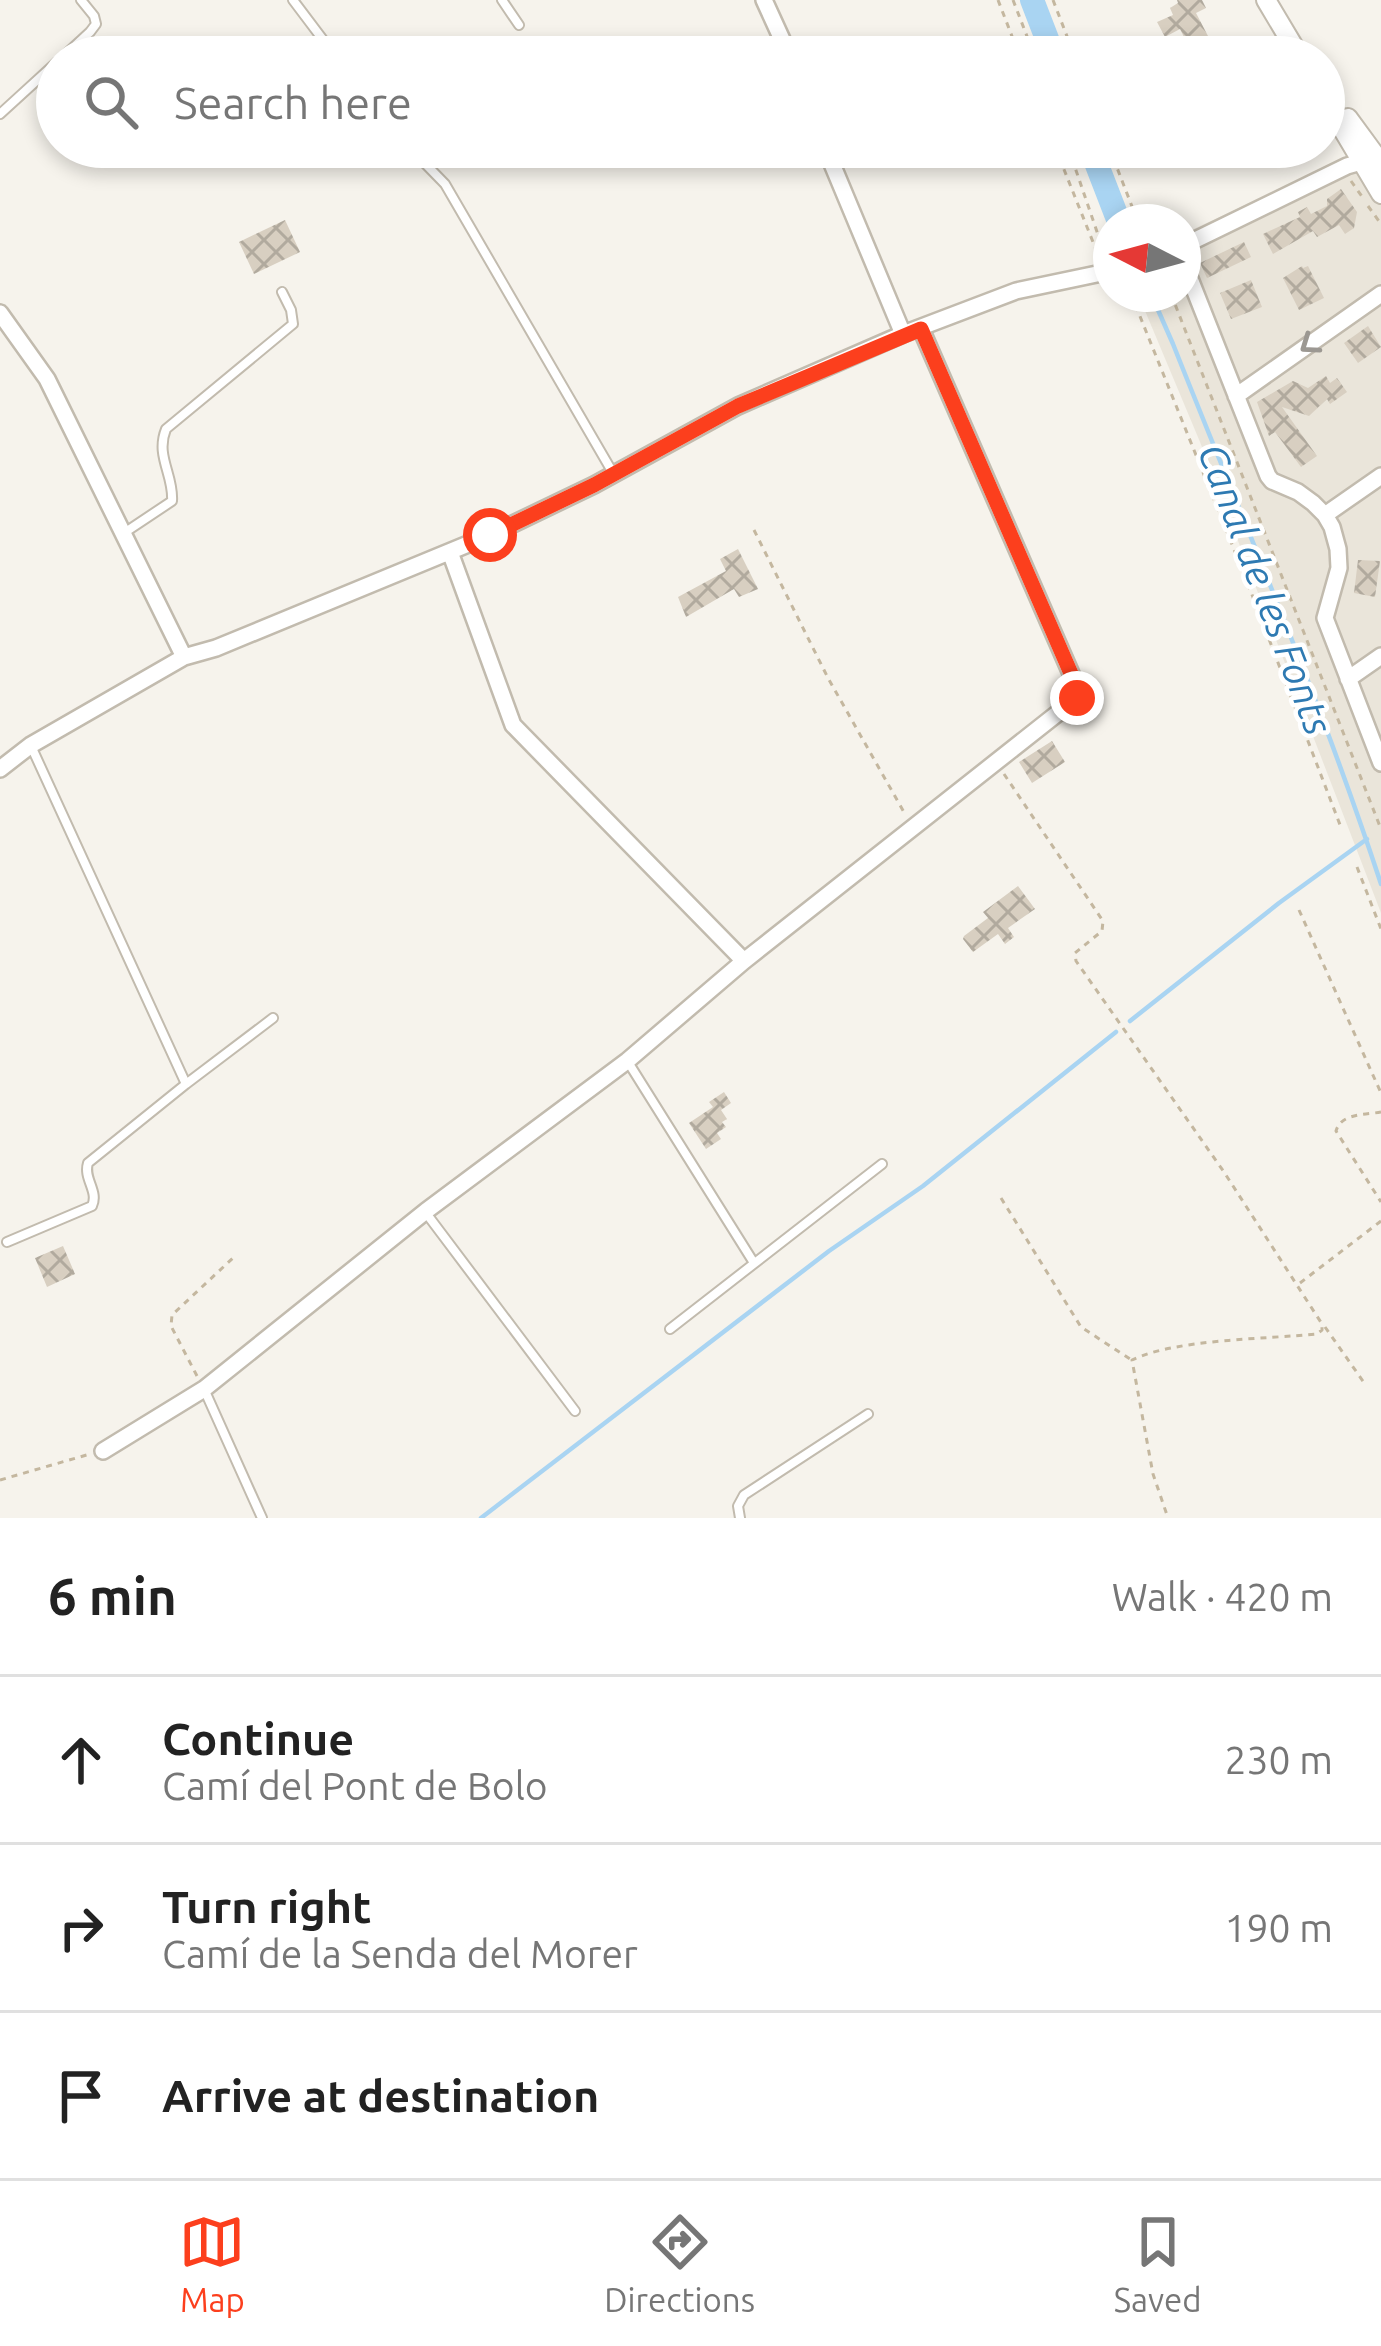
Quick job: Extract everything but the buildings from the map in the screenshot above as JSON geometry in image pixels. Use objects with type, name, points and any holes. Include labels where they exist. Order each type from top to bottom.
[{"type":"street","points":[[764,0],[780,36]]},
{"type":"street","points":[[1266,0],[1288,36]]},
{"type":"street","points":[[1345,120],[1371,162],[1381,194]]},
{"type":"street","points":[[1345,127],[1381,173]]},
{"type":"street","points":[[1201,238],[1371,162]]},
{"type":"street","points":[[834,168],[903,334]]},
{"type":"street","points":[[0,769],[31,745],[184,657],[490,535],[738,406],[1016,291],[1093,274]]},
{"type":"street","points":[[1236,397],[1381,294]]},
{"type":"street","points":[[1201,307],[1272,481],[1298,492],[1325,515],[1335,536],[1339,568],[1325,618],[1381,763]]},
{"type":"street","points":[[0,313],[47,379],[184,657]]},
{"type":"street","points":[[103,1451],[204,1389],[425,1211],[627,1061],[912,826],[1073,703],[1078,692],[921,329]]},
{"type":"street","points":[[1325,515],[1381,476]]},
{"type":"street","points":[[449,551],[513,725],[745,961]]},
{"type":"street","points":[[1348,679],[1381,656]]},
{"type":"lane","points":[[81,0],[96,24],[84,36]]},
{"type":"lane","points":[[292,0],[320,36]]},
{"type":"lane","points":[[502,0],[519,25]]},
{"type":"lane","points":[[0,114],[36,82]]},
{"type":"lane","points":[[430,168],[446,184],[613,475]]},
{"type":"lane","points":[[123,534],[172,501],[172,485],[161,457],[166,429],[293,324],[282,292]]},
{"type":"lane","points":[[31,745],[186,1084]]},
{"type":"lane","points":[[7,1242],[92,1206],[88,1163],[273,1018]]},
{"type":"lane","points":[[627,1061],[754,1263]]},
{"type":"lane","points":[[670,1329],[882,1164]]},
{"type":"lane","points":[[425,1211],[575,1411]]},
{"type":"lane","points":[[204,1389],[262,1518]]},
{"type":"lane","points":[[740,1518],[738,1505],[744,1496],[868,1414]]},
{"type":"path","points":[[998,0],[1012,36]]},
{"type":"path","points":[[1013,0],[1027,36]]},
{"type":"path","points":[[1053,0],[1067,36]]},
{"type":"path","points":[[1064,168],[1093,236]]},
{"type":"path","points":[[1075,168],[1093,218]]},
{"type":"path","points":[[1117,168],[1131,204]]},
{"type":"path","points":[[1138,312],[1342,830]]},
{"type":"path","points":[[1178,312],[1381,829]]},
{"type":"path","points":[[754,530],[827,678],[912,826]]},
{"type":"path","points":[[996,762],[1103,921],[1102,931],[1077,950],[1076,961],[1366,1384]]},
{"type":"path","points":[[1357,867],[1381,929]]},
{"type":"path","points":[[1298,910],[1381,1093]]},
{"type":"path","points":[[1381,1112],[1344,1118],[1336,1131],[1381,1202]]},
{"type":"path","points":[[1000,1198],[1081,1327],[1132,1360],[1158,1494],[1168,1518]]},
{"type":"path","points":[[1298,1284],[1381,1222]]},
{"type":"path","points":[[204,1389],[171,1326],[172,1315],[235,1256]]},
{"type":"path","points":[[1132,1360],[1181,1347],[1317,1334],[1322,1324]]},
{"type":"path","points":[[0,1480],[103,1451]]},
{"type":"shaded area","points":[[1345,163],[1381,178],[1381,913],[1146,312],[1201,312],[1201,226],[1325,168],[1345,168]]},
{"type":"waterway","name":"Canal de les Fonts","points":[[1032,0],[1046,36]]},
{"type":"waterway","name":"Canal de les Fonts","points":[[1098,168],[1112,204]]},
{"type":"waterway","name":"Canal de les Fonts","points":[[1159,312],[1308,680],[1381,884]]},
{"type":"waterway","points":[[1130,1021],[1367,839]]},
{"type":"waterway","points":[[481,1518],[829,1251],[923,1186],[1116,1032]]},
{"type":"route","points":[[490,535],[594,485],[738,406],[921,329],[1076,685],[1077,698]]}]
